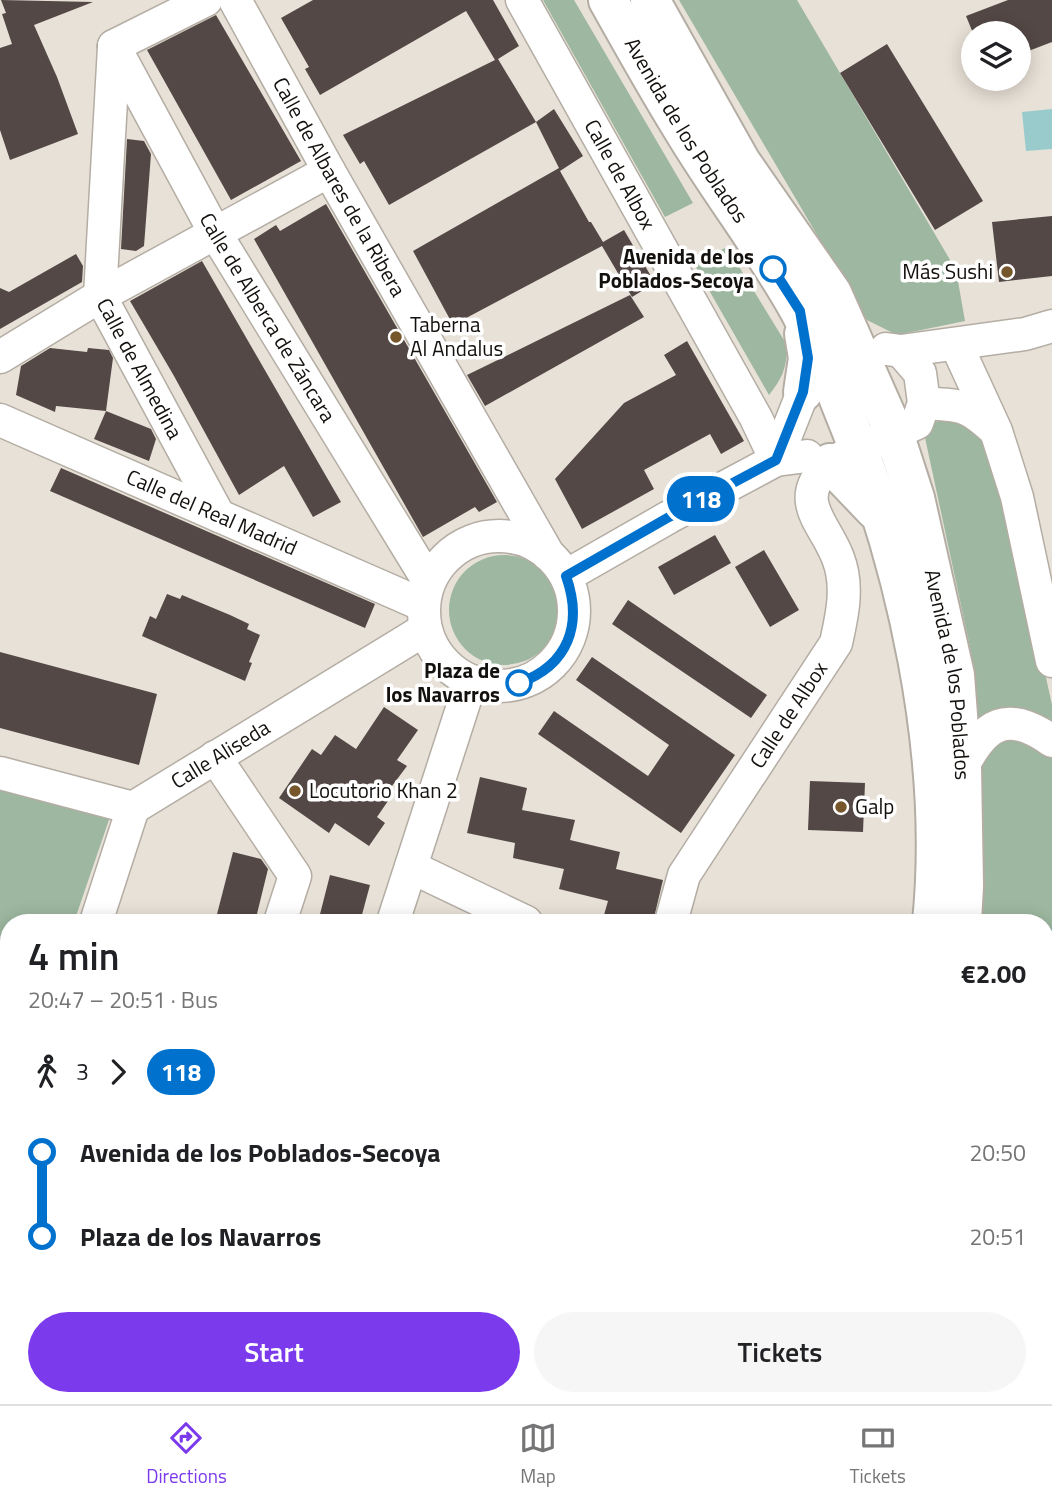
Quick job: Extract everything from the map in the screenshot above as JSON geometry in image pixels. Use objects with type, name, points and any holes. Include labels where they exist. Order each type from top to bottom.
[{"type":"main road","name":"Avenida de los Poblados","points":[[608,0],[681,128],[816,302]]},
{"type":"main road","name":"Avenida de los Poblados","points":[[650,0],[816,302]]},
{"type":"main road","points":[[832,456],[845,372],[858,328],[816,302],[808,358],[845,372],[912,420]]},
{"type":"main road","name":"Avenida de los Poblados","points":[[912,420],[915,498],[955,675],[962,768],[962,914]]},
{"type":"main road","name":"Avenida de los Poblados","points":[[832,456],[882,517],[917,654],[931,760],[936,883],[933,914]]},
{"type":"street","points":[[114,46],[206,0]]},
{"type":"street","name":"Calle de Albares de la Ribera","points":[[235,0],[329,171],[557,565]]},
{"type":"street","name":"Calle de Albox","points":[[522,0],[756,418],[776,460]]},
{"type":"street","name":"Calle de Alberca de Záncara","points":[[114,46],[214,231],[425,606]]},
{"type":"street","name":"Calle de Almedina","points":[[114,46],[100,296],[219,516]]},
{"type":"street","points":[[0,357],[214,231],[329,171]]},
{"type":"street","points":[[557,565],[669,517],[776,460],[845,372],[956,344],[1038,330]]},
{"type":"street","points":[[912,420],[974,383],[987,358],[1038,330]]},
{"type":"street","points":[[956,344],[996,432],[1017,496],[1052,661]]},
{"type":"street","points":[[832,456],[795,442],[845,372]]},
{"type":"street","points":[[776,460],[832,456],[912,420],[961,405],[977,414],[996,432]]},
{"type":"street","name":"Calle del Real Madrid","points":[[0,420],[425,606]]},
{"type":"street","name":"Calle de Albox","points":[[673,914],[684,875],[835,643],[845,604],[839,559],[816,519],[811,503],[813,488],[832,456]]},
{"type":"street","points":[[505,535],[528,541],[557,565],[573,595],[574,616],[570,636],[562,653],[550,667],[536,677],[514,685],[492,687],[471,681],[452,670],[437,654],[425,606],[441,562],[459,546],[481,537],[505,535]]},
{"type":"street","name":"Calle Aliseda","points":[[133,808],[215,757],[425,606]]},
{"type":"street","points":[[396,914],[471,681]]},
{"type":"street","points":[[962,768],[975,744],[997,725],[1019,724],[1036,729],[1052,741]]},
{"type":"street","points":[[215,757],[295,876],[283,914]]},
{"type":"street","points":[[0,773],[133,808],[99,914]]},
{"type":"street","points":[[411,867],[509,914]]},
{"type":"green space","points":[[543,0],[574,0],[693,203],[665,217]]},
{"type":"green space","points":[[679,0],[797,0],[956,270],[965,321],[897,335],[867,320]]},
{"type":"green space","points":[[727,247],[787,345],[783,372],[769,395],[694,264]]},
{"type":"green space","points":[[952,416],[986,435],[1009,508],[1052,705],[1052,914],[972,914],[973,661],[924,433],[933,423]]},
{"type":"green space","points":[[504,555],[525,560],[543,571],[554,589],[559,610],[554,631],[543,649],[525,660],[504,665],[483,660],[465,649],[454,631],[449,610],[454,589],[465,571],[483,560]]},
{"type":"green space","points":[[0,786],[111,814],[77,914],[0,914]]},
{"type":"water","points":[[1052,109],[1052,149],[1026,151],[1022,112]]},
{"type":"building","points":[[1,0],[93,2],[34,25],[78,134],[10,160],[0,130],[0,48],[12,44],[2,14],[6,13]]},
{"type":"building","points":[[313,0],[493,0],[519,46],[498,59],[536,122],[389,205],[364,161],[360,164],[343,135],[495,60],[466,11],[320,95],[305,69],[309,67],[281,18]]},
{"type":"building","points":[[1008,0],[1052,0],[1052,42],[1031,50],[1031,21],[968,21],[966,16]]},
{"type":"building","points":[[216,15],[301,161],[231,200],[147,50]]},
{"type":"building","points":[[887,44],[983,201],[935,230],[840,73]]},
{"type":"building","points":[[554,109],[583,156],[560,171],[589,222],[603,242],[624,230],[655,283],[632,297],[602,246],[453,325],[413,251],[559,168],[536,122]]},
{"type":"building","points":[[127,139],[144,141],[151,154],[144,246],[136,251],[121,249]]},
{"type":"building","points":[[326,204],[497,502],[479,512],[475,507],[423,537],[254,239],[276,225],[280,231]]},
{"type":"building","points":[[1052,216],[1052,276],[999,282],[992,222]]},
{"type":"building","points":[[76,254],[83,266],[82,282],[0,329],[0,288],[9,292]]},
{"type":"building","points":[[202,261],[341,502],[313,517],[284,466],[239,495],[130,301]]},
{"type":"building","points":[[630,295],[644,317],[485,406],[467,375]]},
{"type":"building","points":[[687,341],[744,441],[721,454],[710,434],[644,470],[654,489],[582,529],[555,479],[624,403],[676,375],[664,355]]},
{"type":"building","points":[[50,348],[87,352],[88,348],[109,350],[113,358],[106,411],[56,406],[55,412],[16,395],[21,366]]},
{"type":"building","points":[[106,411],[151,429],[156,439],[149,461],[94,439]]},
{"type":"building","points":[[61,468],[375,604],[365,628],[50,491]]},
{"type":"building","points":[[715,535],[731,563],[674,595],[658,567]]},
{"type":"building","points":[[764,550],[799,610],[770,627],[735,567]]},
{"type":"building","points":[[167,594],[180,599],[182,595],[230,615],[249,624],[247,629],[260,635],[245,681],[142,636],[150,616],[156,619]]},
{"type":"building","points":[[628,600],[767,695],[751,718],[612,624]]},
{"type":"building","points":[[0,652],[157,694],[139,765],[0,728]]},
{"type":"building","points":[[592,657],[735,755],[681,833],[538,734],[554,711],[648,776],[669,745],[576,680]]},
{"type":"building","points":[[384,707],[418,730],[397,760],[407,766],[383,798],[388,801],[377,817],[385,823],[369,846],[335,823],[329,833],[279,798],[312,749],[321,755],[335,735],[356,749]]},
{"type":"building","points":[[480,777],[527,788],[522,810],[575,820],[570,840],[620,852],[616,869],[663,880],[655,914],[604,914],[608,901],[559,889],[564,869],[513,858],[515,843],[467,833]]},
{"type":"building","points":[[810,781],[865,783],[863,832],[808,830]]},
{"type":"building","points":[[233,852],[261,859],[268,869],[257,914],[217,914]]},
{"type":"building","points":[[330,875],[370,885],[362,914],[320,914]]},
{"type":"bus line","name":"118","points":[[519,683],[536,677],[550,667],[562,653],[570,636],[574,616],[573,595],[566,576],[776,460],[803,392],[808,358],[800,311],[773,269]]},
{"type":"place","name":"Avenida de los Poblados-Secoya","points":[[773,269]]},
{"type":"place","name":"Más Sushi","points":[[1007,272]]},
{"type":"place","name":"Taberna Al Andalus","points":[[396,337]]},
{"type":"place","name":"Plaza de los Navarros","points":[[519,683]]},
{"type":"place","name":"Locutorio Khan 2","points":[[295,791]]},
{"type":"place","name":"Galp","points":[[841,807]]}]
